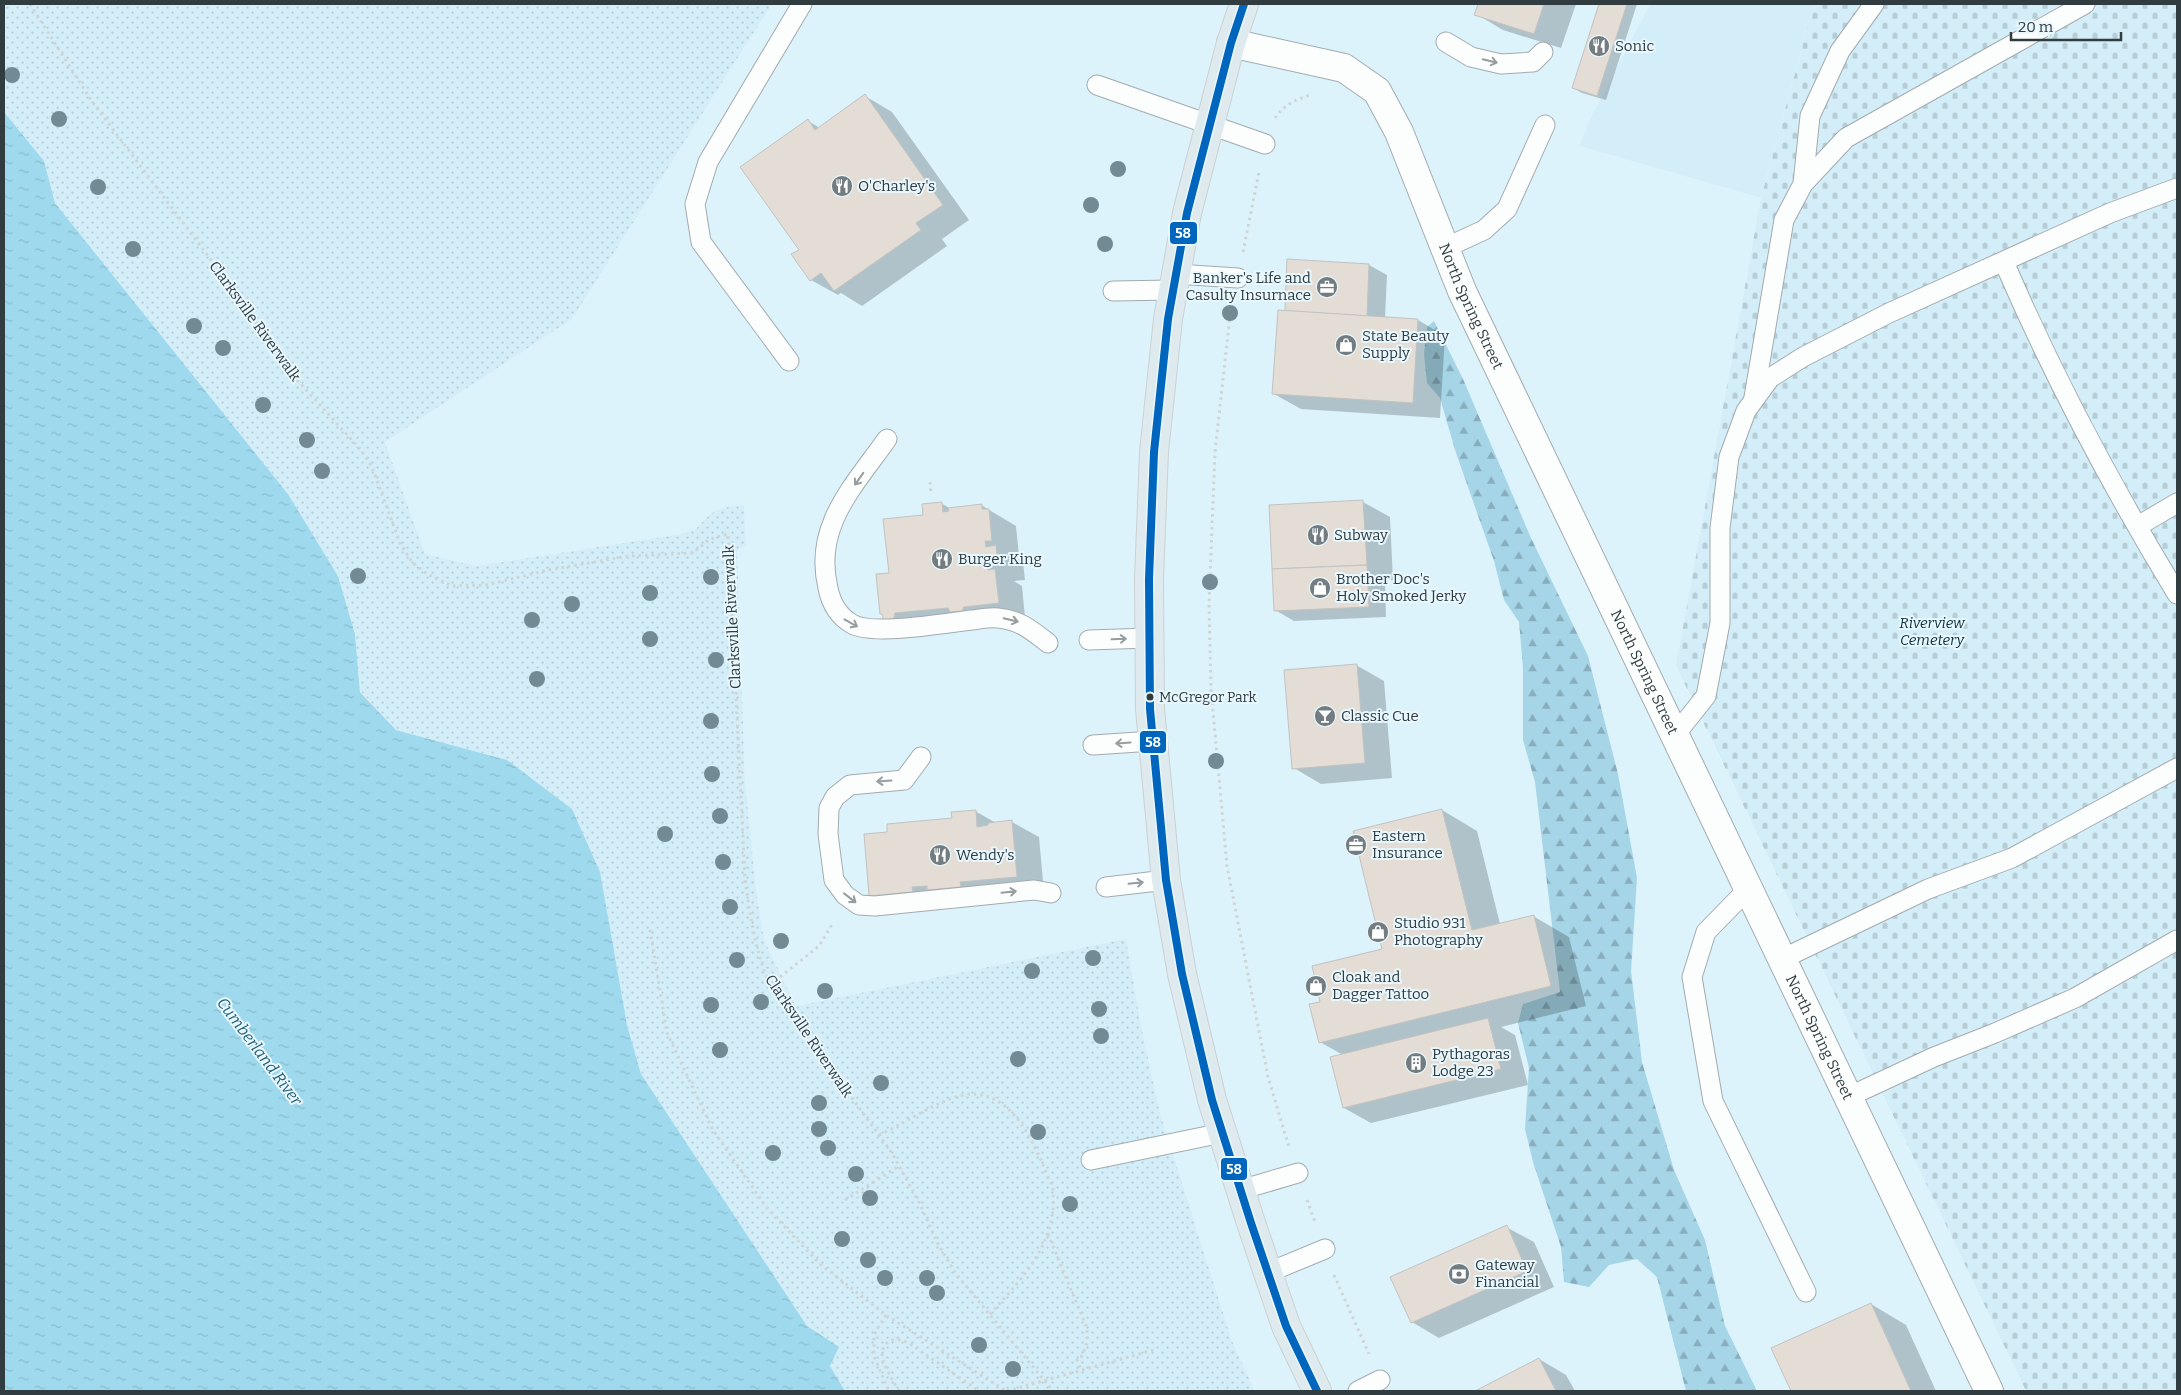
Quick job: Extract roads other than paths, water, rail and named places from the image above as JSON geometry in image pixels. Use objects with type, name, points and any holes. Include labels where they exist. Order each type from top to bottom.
[{"type":"highway","points":[[1244,4],[1231,43],[1187,213],[1168,319],[1154,444],[1150,709],[1166,880],[1182,974],[1222,1133],[1240,1190],[1286,1326],[1317,1391]]},
{"type":"street","name":"North Spring Street","points":[[1231,43],[1344,68],[1377,91],[1399,132],[1462,291],[1990,1391]]},
{"type":"lane","points":[[790,361],[701,242],[695,204],[708,162],[802,4]]},
{"type":"lane","points":[[1803,184],[1810,116],[1840,51],[1874,4]]},
{"type":"lane","points":[[1753,401],[1784,220],[1803,184],[1846,138],[2085,4]]},
{"type":"lane","points":[[1446,42],[1471,57],[1501,64],[1533,62],[1543,52]]},
{"type":"lane","points":[[1097,85],[1265,144]]},
{"type":"lane","points":[[1445,248],[1484,230],[1506,209],[1545,126]]},
{"type":"lane","points":[[1675,735],[1706,696],[1720,623],[1720,528],[1728,457],[1746,412],[1770,378],[1803,357],[1889,314],[2110,213],[2177,188]]},
{"type":"lane","points":[[2004,262],[2034,334],[2104,466],[2177,594]]},
{"type":"lane","points":[[1113,291],[1174,282],[1238,278]]},
{"type":"lane","points":[[887,440],[834,517],[827,533],[825,576],[829,595],[838,614],[853,625],[866,629],[889,629],[996,617],[1019,622],[1048,643]]},
{"type":"lane","points":[[2138,526],[2177,503]]},
{"type":"lane","points":[[1089,640],[1150,638]]},
{"type":"lane","points":[[1094,745],[1153,741]]},
{"type":"lane","points":[[921,757],[904,780],[850,785],[835,797],[829,808],[830,858],[834,880],[845,895],[859,905],[875,906],[1034,890],[1051,893]]},
{"type":"lane","points":[[1782,959],[1928,889],[2012,858],[2177,768]]},
{"type":"lane","points":[[1106,887],[1166,880]]},
{"type":"lane","points":[[1748,889],[1706,932],[1692,977],[1713,1101],[1806,1292]]},
{"type":"lane","points":[[1848,1097],[1934,1057],[2075,998],[2177,940]]},
{"type":"lane","points":[[1091,1160],[1222,1133]]},
{"type":"lane","points":[[1240,1190],[1298,1174]]},
{"type":"lane","points":[[1267,1273],[1325,1249]]},
{"type":"lane","points":[[1358,1391],[1380,1380]]},
{"type":"water","name":"Cumberland River","points":[[4,112],[44,161],[55,203],[288,494],[338,576],[355,634],[360,692],[396,730],[507,760],[572,809],[600,872],[627,1025],[641,1074],[807,1326],[839,1347],[830,1366],[845,1391],[4,1391]]},
{"type":"place","name":"Sonic","points":[[1599,46]]},
{"type":"place","name":"O'Charley's","points":[[842,186]]},
{"type":"place","name":"Banker's Life and Casulty Insurnace","points":[[1327,287]]},
{"type":"place","name":"State Beauty Supply","points":[[1346,345]]},
{"type":"place","name":"Subway","points":[[1318,535]]},
{"type":"place","name":"Burger King","points":[[942,559]]},
{"type":"place","name":"Brother Doc's Holy Smoked Jerky","points":[[1320,588]]},
{"type":"place","name":"McGregor Park","points":[[1150,697]]},
{"type":"place","name":"Classic Cue","points":[[1325,716]]},
{"type":"place","name":"Eastern Insurance","points":[[1356,845]]},
{"type":"place","name":"Wendy's","points":[[940,855]]},
{"type":"place","name":"Studio 931 Photography","points":[[1378,932]]},
{"type":"place","name":"Cloak and Dagger Tattoo","points":[[1316,986]]},
{"type":"place","name":"Pythagoras Lodge 23","points":[[1416,1063]]},
{"type":"place","name":"Gateway Financial","points":[[1459,1274]]},
{"type":"park label","name":"Riverview Cemetery","points":[[1932,632]]}]
